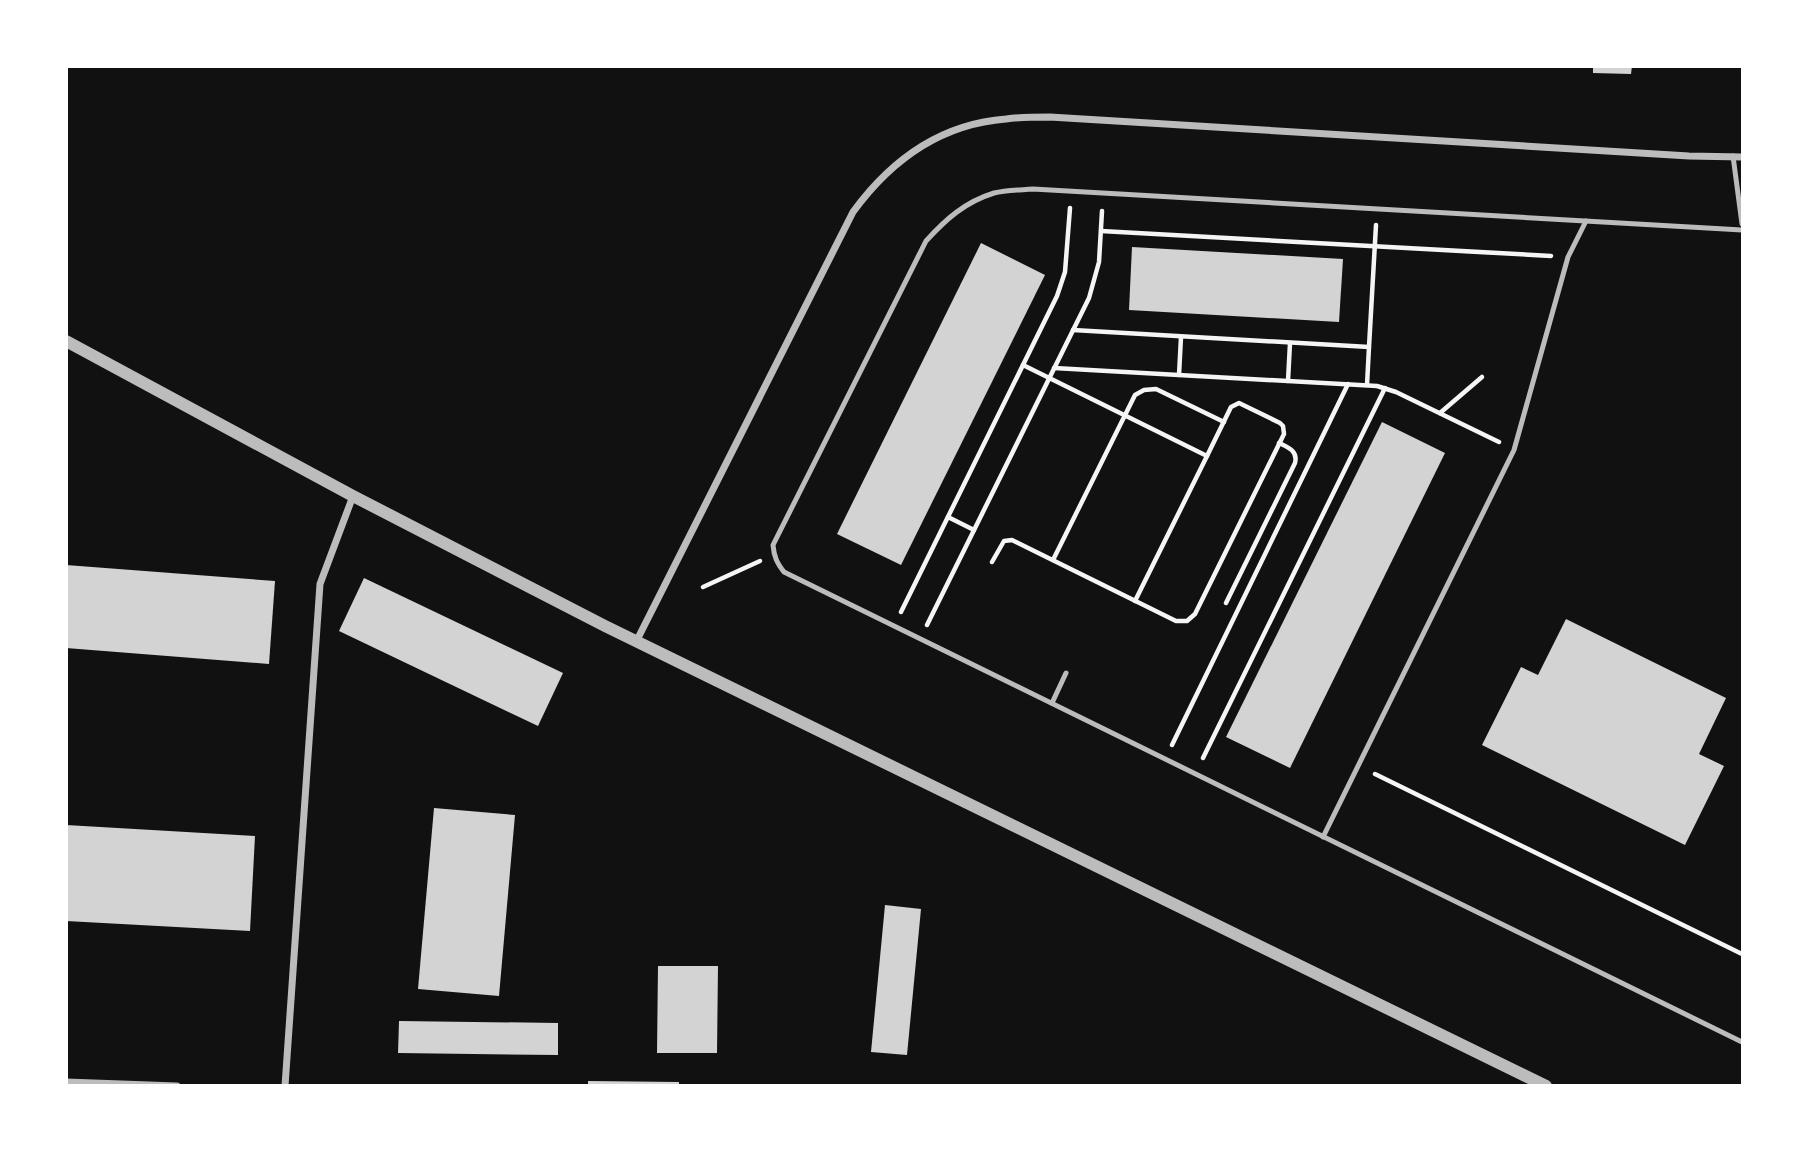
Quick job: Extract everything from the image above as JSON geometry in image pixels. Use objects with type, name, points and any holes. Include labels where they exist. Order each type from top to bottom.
[{"type":"street","points":[[636,642],[853,212],[889,169],[933,139],[961,127],[1004,119],[1050,117],[1742,157]]},
{"type":"street","points":[[66,341],[353,496],[636,642],[1518,1079],[1546,1086]]},
{"type":"street","points":[[285,1086],[320,584],[353,496]]},
{"type":"street","points":[[66,1082],[177,1086]]},
{"type":"lane","points":[[1733,156],[1742,224]]},
{"type":"lane","points":[[1742,230],[1033,189],[996,193],[965,205],[944,221],[926,241],[773,545],[777,563],[784,572],[1742,1042]]},
{"type":"lane","points":[[1323,836],[1514,450],[1568,257],[1586,221]]},
{"type":"lane","points":[[1052,703],[1066,673]]},
{"type":"path","points":[[894,626],[1057,296],[1065,272],[1071,191]]},
{"type":"path","points":[[920,638],[1094,284],[1099,262],[1103,193]]},
{"type":"path","points":[[1367,385],[1377,209]]},
{"type":"path","points":[[1101,230],[1568,257]]},
{"type":"path","points":[[1073,331],[1369,347]]},
{"type":"path","points":[[1179,375],[1181,337]]},
{"type":"path","points":[[1288,381],[1290,343]]},
{"type":"path","points":[[1023,365],[1207,456]]},
{"type":"path","points":[[1054,368],[1385,388],[1514,450]]},
{"type":"path","points":[[1440,413],[1482,377]]},
{"type":"path","points":[[1165,759],[1348,384]]},
{"type":"path","points":[[1195,773],[1385,388]]},
{"type":"path","points":[[1053,561],[1135,395],[1144,390],[1156,389],[1224,422]]},
{"type":"path","points":[[992,562],[1001,544],[1007,539],[1012,540],[1053,561],[1135,601],[1177,621],[1191,618],[1284,434],[1280,423],[1239,403],[1231,407],[1135,601]]},
{"type":"path","points":[[1226,603],[1297,457],[1294,451],[1279,443]]},
{"type":"path","points":[[948,517],[974,530]]},
{"type":"path","points":[[704,587],[774,555]]},
{"type":"path","points":[[1358,766],[1742,954]]},
{"type":"building","points":[[1593,66],[1632,66],[1631,74],[1593,73]]},
{"type":"building","points":[[981,243],[1045,275],[901,565],[837,534]]},
{"type":"building","points":[[1132,247],[1343,259],[1339,322],[1129,310]]},
{"type":"building","points":[[1382,422],[1445,453],[1290,768],[1226,737]]},
{"type":"building","points":[[66,565],[275,581],[269,664],[66,648]]},
{"type":"building","points":[[364,578],[563,673],[538,726],[339,631]]},
{"type":"building","points":[[1566,619],[1726,698],[1699,754],[1724,766],[1685,845],[1482,745],[1521,667],[1538,675]]},
{"type":"building","points":[[434,808],[515,815],[499,996],[418,989]]},
{"type":"building","points":[[66,825],[255,836],[250,931],[66,921]]},
{"type":"building","points":[[885,905],[921,909],[907,1055],[871,1052]]},
{"type":"building","points":[[658,966],[718,966],[717,1053],[657,1053]]},
{"type":"building","points":[[399,1021],[558,1023],[558,1055],[398,1053]]},
{"type":"building","points":[[588,1081],[679,1082],[679,1086],[588,1086]]}]
